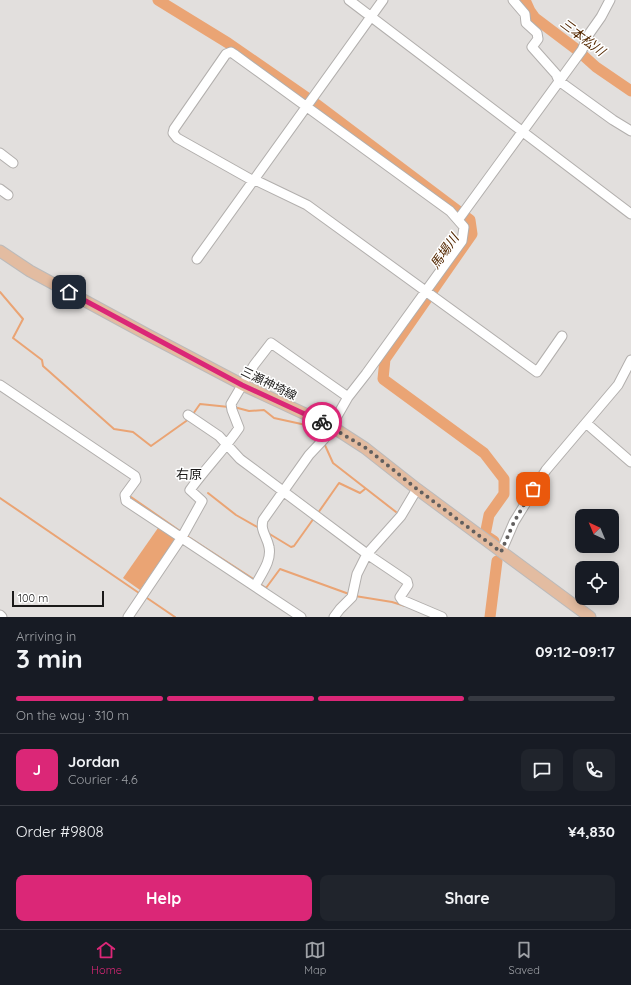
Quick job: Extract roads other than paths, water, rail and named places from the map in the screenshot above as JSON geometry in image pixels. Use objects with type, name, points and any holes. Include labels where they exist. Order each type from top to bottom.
[{"type":"main road","name":"三瀬神埼線","points":[[0,251],[30,270],[242,385],[331,426],[366,448],[417,489],[590,617]]},
{"type":"street","points":[[349,0],[631,214]]},
{"type":"street","points":[[197,259],[384,0]]},
{"type":"street","points":[[513,0],[525,14],[526,22],[537,33],[538,39],[532,47],[556,74],[559,81],[613,120],[631,131]]},
{"type":"street","points":[[458,220],[575,57],[582,50],[589,34],[601,17],[610,0]]},
{"type":"street","points":[[255,586],[269,559],[270,548],[262,526],[263,520],[309,455],[322,442],[348,397],[366,374],[425,291],[462,241],[464,227],[450,211],[307,106],[231,52],[226,54],[174,129],[173,133],[177,138],[250,180],[255,180],[307,205],[425,291],[433,297],[537,372],[562,336]]},
{"type":"street","points":[[0,153],[14,163]]},
{"type":"street","points":[[0,189],[8,195]]},
{"type":"street","points":[[128,617],[182,537],[202,501],[190,490],[204,470],[227,446],[239,428],[231,404],[254,365],[271,343],[348,397]]},
{"type":"street","points":[[501,552],[514,522],[533,489],[546,470],[618,385],[631,360]]},
{"type":"street","points":[[0,385],[135,476],[136,480],[125,496],[126,501],[301,617]]},
{"type":"street","points":[[188,415],[219,436],[240,459],[283,492],[367,554],[407,581],[408,585],[400,597],[402,600],[442,617]]},
{"type":"street","points":[[586,423],[631,462]]},
{"type":"street","points":[[334,617],[340,608],[353,595],[357,574],[367,554],[402,516],[417,489]]},
{"type":"waterway","name":"馬場川","points":[[158,0],[228,43],[316,104],[470,220],[472,234],[385,359],[383,379],[484,453],[504,479],[504,494],[489,515],[485,535],[494,541]]},
{"type":"waterway","name":"三本松川","points":[[525,0],[535,18],[576,49],[596,67],[631,91]]},
{"type":"waterway","points":[[0,292],[23,319],[13,338],[42,360],[43,366],[114,429],[133,432],[151,446],[189,419]]},
{"type":"waterway","points":[[193,414],[200,404],[229,407]]},
{"type":"waterway","points":[[234,407],[249,411],[264,410],[274,418],[306,425],[321,437]]},
{"type":"waterway","points":[[324,443],[333,463],[396,512]]},
{"type":"waterway","points":[[318,513],[339,483],[360,493],[365,489]]},
{"type":"waterway","points":[[208,493],[236,515],[259,528]]},
{"type":"waterway","points":[[131,497],[180,531]]},
{"type":"waterway","points":[[0,498],[139,593]]},
{"type":"waterway","points":[[268,533],[291,547],[294,546],[314,518]]},
{"type":"waterway","points":[[187,536],[255,580]]},
{"type":"waterway","name":"馬場川","points":[[490,617],[497,561]]},
{"type":"waterway","points":[[260,584],[266,588],[280,569],[349,594]]},
{"type":"waterway","points":[[355,596],[392,602],[405,606]]},
{"type":"waterway","points":[[147,598],[175,617]]},
{"type":"district","name":"右原","points":[[189,474]]}]
